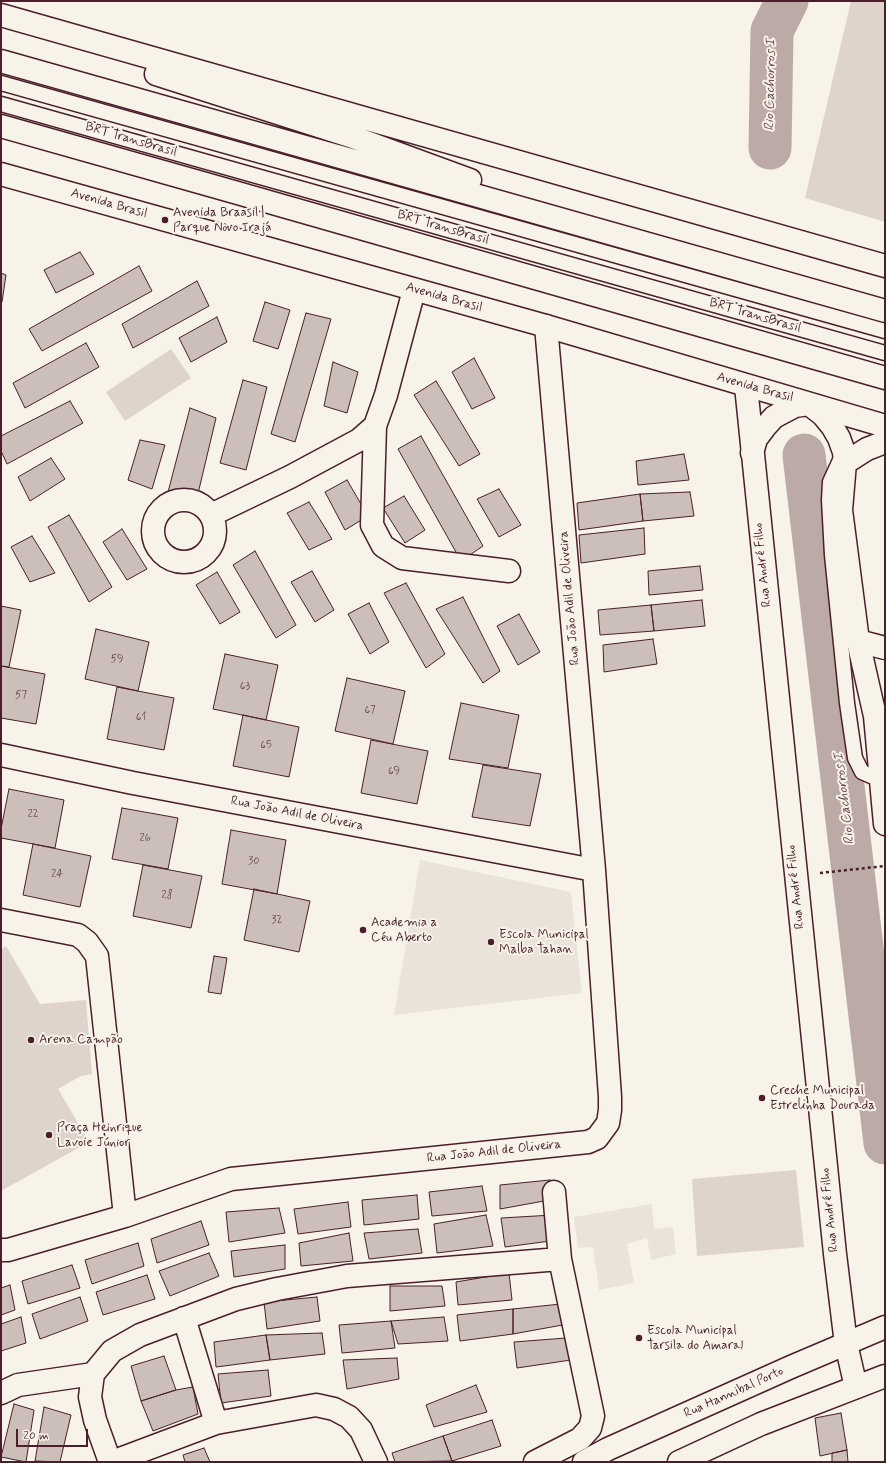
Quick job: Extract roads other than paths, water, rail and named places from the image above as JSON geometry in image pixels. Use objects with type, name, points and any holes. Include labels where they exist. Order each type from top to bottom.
[{"type":"main road","points":[[1,16],[66,45],[350,136],[644,244]]},
{"type":"main road","points":[[1,16],[885,266]]},
{"type":"main road","points":[[1,61],[885,311]]},
{"type":"main road","points":[[1,126],[885,378]]},
{"type":"main road","name":"Avenida Brasil","points":[[1,174],[546,326],[885,426]]},
{"type":"main road","points":[[414,290],[386,395],[375,426],[372,525],[383,546],[402,558],[509,572]]},
{"type":"main road","name":"Rua João Adil de Oliveira","points":[[1,1250],[8,1250],[125,1216],[231,1179],[588,1142],[597,1138],[608,1123],[610,1110],[594,870],[546,326]]},
{"type":"main road","name":"Rua André Filho","points":[[746,386],[834,1246],[846,1344],[856,1387]]},
{"type":"main road","points":[[752,452],[756,439],[774,417],[795,406],[808,404],[823,415],[839,438],[845,457],[841,510],[858,641],[880,716],[885,824]]},
{"type":"main road","points":[[211,515],[290,477],[352,444],[375,426]]},
{"type":"main road","points":[[845,457],[885,442]]},
{"type":"main road","points":[[858,641],[885,648]]},
{"type":"main road","name":"Rua João Adil de Oliveira","points":[[1,755],[133,783],[594,870]]},
{"type":"main road","points":[[1,920],[78,936],[87,942],[97,956],[125,1216]]},
{"type":"main road","points":[[535,1462],[580,1438],[590,1428],[593,1416],[560,1259],[554,1192]]},
{"type":"main road","points":[[376,1462],[361,1430],[349,1417],[334,1409],[316,1405],[216,1423],[111,1462],[94,1420],[90,1397],[93,1374],[112,1351],[140,1336],[236,1299],[277,1289],[348,1276],[560,1259]]},
{"type":"main road","points":[[184,1318],[216,1423]]},
{"type":"main road","name":"Rua Hannibal Porto","points":[[584,1462],[608,1449],[885,1326]]},
{"type":"main road","points":[[1,1393],[18,1385],[93,1374]]},
{"type":"main road","points":[[679,1462],[761,1424],[885,1376]]},
{"type":"lane","name":"BRT TransBrasil","points":[[1,83],[885,331]]},
{"type":"lane","name":"BRT TransBrasil","points":[[1,104],[885,353]]},
{"type":"lane","points":[[845,457],[830,482],[829,500],[832,556],[847,703],[855,758],[858,765],[862,772],[871,776],[883,776]]},
{"type":"waterway","name":"Rio Cachorros I","points":[[770,148],[772,31],[787,1]]},
{"type":"waterway","name":"Rio Cachorros I","points":[[804,455],[885,1143]]},
{"type":"place","name":"Avenida Braasil | Parque Novo Irajá","points":[[165,220]]},
{"type":"place","name":"Academia a Céu Aberto","points":[[363,930]]},
{"type":"place","name":"Escola Municipal Malba Tahan","points":[[491,942]]},
{"type":"place","name":"Arena Campão","points":[[31,1040]]},
{"type":"place","name":"Creche Municipal Estrelinha Dourada","points":[[762,1098]]},
{"type":"place","name":"Praça Heinrique Lavoie Júnior","points":[[49,1135]]},
{"type":"place","name":"Escola Municipal Tarsila do Amaral","points":[[639,1338]]}]
